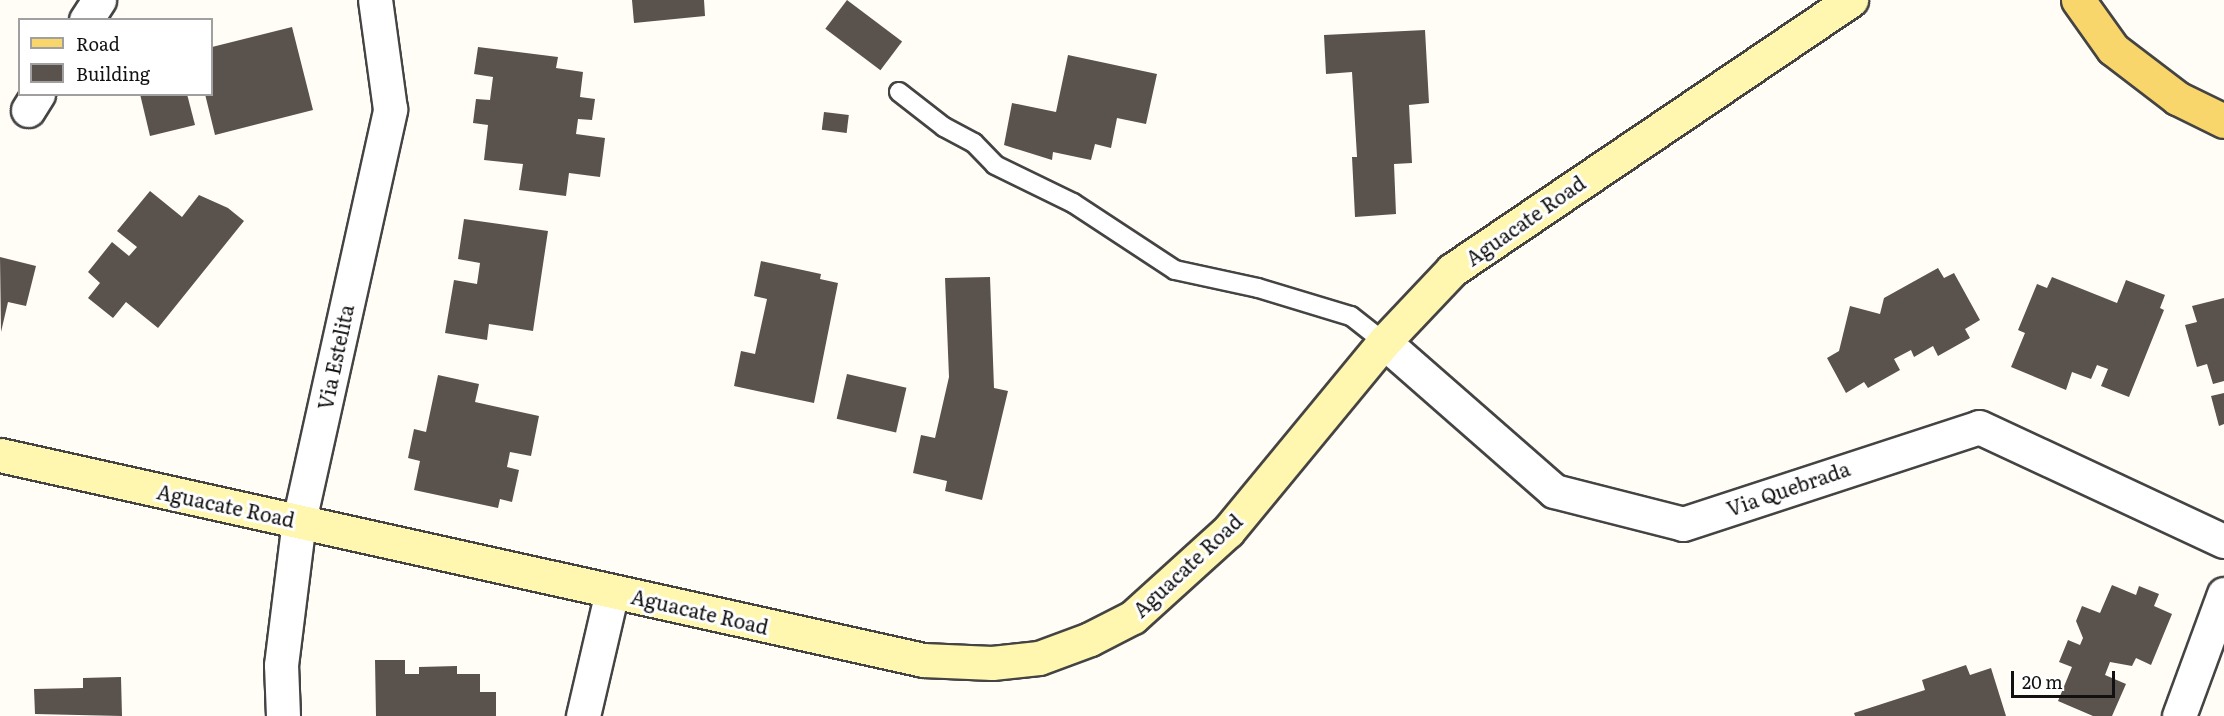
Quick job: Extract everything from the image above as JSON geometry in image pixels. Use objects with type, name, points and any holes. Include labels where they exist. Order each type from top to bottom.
[{"type":"main road","points":[[2078,0],[2113,49],[2176,98],[2224,121]]},
{"type":"street","points":[[87,18],[99,0]]},
{"type":"street","name":"Via Estelita","points":[[283,716],[281,665],[299,521],[390,109],[375,0]]},
{"type":"street","name":"Aguacate Road","points":[[0,455],[924,660],[992,663],[1039,658],[1090,639],[1133,617],[1228,531],[1384,342],[1452,270],[1851,0]]},
{"type":"street","name":"Via Quebrada","points":[[1384,342],[1554,491],[1683,524],[1979,427],[2224,541]]},
{"type":"street","points":[[583,716],[612,591]]},
{"type":"street","points":[[2179,716],[2224,594]]},
{"type":"lane","points":[[898,92],[944,128],[974,143],[995,165],[1073,203],[1175,270],[1258,288],[1351,316],[1384,342]]},
{"type":"building","points":[[632,0],[704,0],[705,16],[634,23]]},
{"type":"building","points":[[847,0],[902,42],[880,70],[825,29]]},
{"type":"building","points":[[292,27],[313,110],[215,135],[205,96],[213,96],[213,47]]},
{"type":"building","points":[[1425,30],[1429,103],[1409,105],[1412,163],[1394,164],[1396,214],[1355,217],[1352,157],[1357,157],[1352,72],[1326,74],[1324,35]]},
{"type":"building","points":[[478,47],[558,57],[556,68],[583,72],[580,97],[595,99],[592,120],[578,119],[576,134],[605,138],[600,177],[569,173],[566,196],[519,190],[523,164],[484,160],[488,125],[473,123],[476,99],[490,100],[493,77],[474,74]]},
{"type":"building","points":[[1068,55],[1157,74],[1146,124],[1117,118],[1111,148],[1095,144],[1091,160],[1053,152],[1052,160],[1004,145],[1012,103],[1056,112]]},
{"type":"building","points":[[140,96],[188,96],[195,125],[150,136]]},
{"type":"building","points":[[824,112],[849,115],[847,133],[822,130]]},
{"type":"building","points":[[150,191],[182,217],[199,195],[228,208],[244,221],[158,328],[126,302],[113,318],[88,298],[100,283],[88,272],[112,242],[129,256],[137,247],[117,231]]},
{"type":"building","points":[[464,219],[548,231],[533,331],[489,324],[487,340],[445,333],[454,280],[477,284],[480,263],[458,259]]},
{"type":"building","points":[[0,257],[36,266],[26,306],[8,302],[1,332]]},
{"type":"building","points":[[761,261],[821,274],[820,279],[838,283],[814,403],[734,386],[741,351],[755,354],[767,299],[754,296]]},
{"type":"building","points":[[1938,268],[1944,278],[1954,273],[1980,320],[1965,329],[1970,338],[1938,356],[1933,346],[1914,357],[1911,350],[1894,359],[1900,370],[1868,388],[1864,382],[1846,393],[1827,358],[1839,351],[1850,306],[1880,314],[1884,298]]},
{"type":"building","points":[[990,277],[994,388],[1008,391],[982,500],[945,491],[947,481],[913,473],[921,435],[935,438],[949,377],[945,278]]},
{"type":"building","points":[[2052,277],[2117,303],[2126,280],[2165,295],[2160,308],[2164,310],[2129,397],[2101,386],[2108,369],[2097,365],[2091,379],[2072,372],[2066,390],[2011,367],[2025,333],[2018,330],[2037,284],[2047,288]]},
{"type":"building","points":[[2224,298],[2224,381],[2213,384],[2207,364],[2197,367],[2185,325],[2197,322],[2192,306]]},
{"type":"building","points":[[847,374],[906,388],[896,433],[837,419]]},
{"type":"building","points":[[438,375],[479,384],[475,402],[539,416],[531,456],[510,452],[507,467],[519,470],[512,502],[500,499],[498,508],[414,490],[420,461],[408,458],[414,429],[426,432]]},
{"type":"building","points":[[2224,393],[2224,424],[2219,426],[2211,396]]},
{"type":"building","points":[[2112,585],[2136,595],[2139,586],[2159,594],[2154,606],[2172,614],[2151,665],[2136,658],[2132,666],[2110,662],[2105,675],[2126,684],[2112,716],[2093,716],[2058,701],[2072,667],[2059,662],[2068,640],[2080,645],[2083,638],[2076,621],[2082,606],[2100,613]]},
{"type":"building","points":[[375,660],[405,660],[405,674],[419,674],[419,667],[457,666],[457,674],[480,674],[480,692],[496,692],[496,716],[376,716]]},
{"type":"building","points":[[1966,665],[1970,675],[1991,668],[2006,716],[1855,716],[1854,713],[1925,690],[1922,680]]},
{"type":"building","points":[[121,677],[122,716],[35,714],[34,689],[83,688],[83,678]]}]
